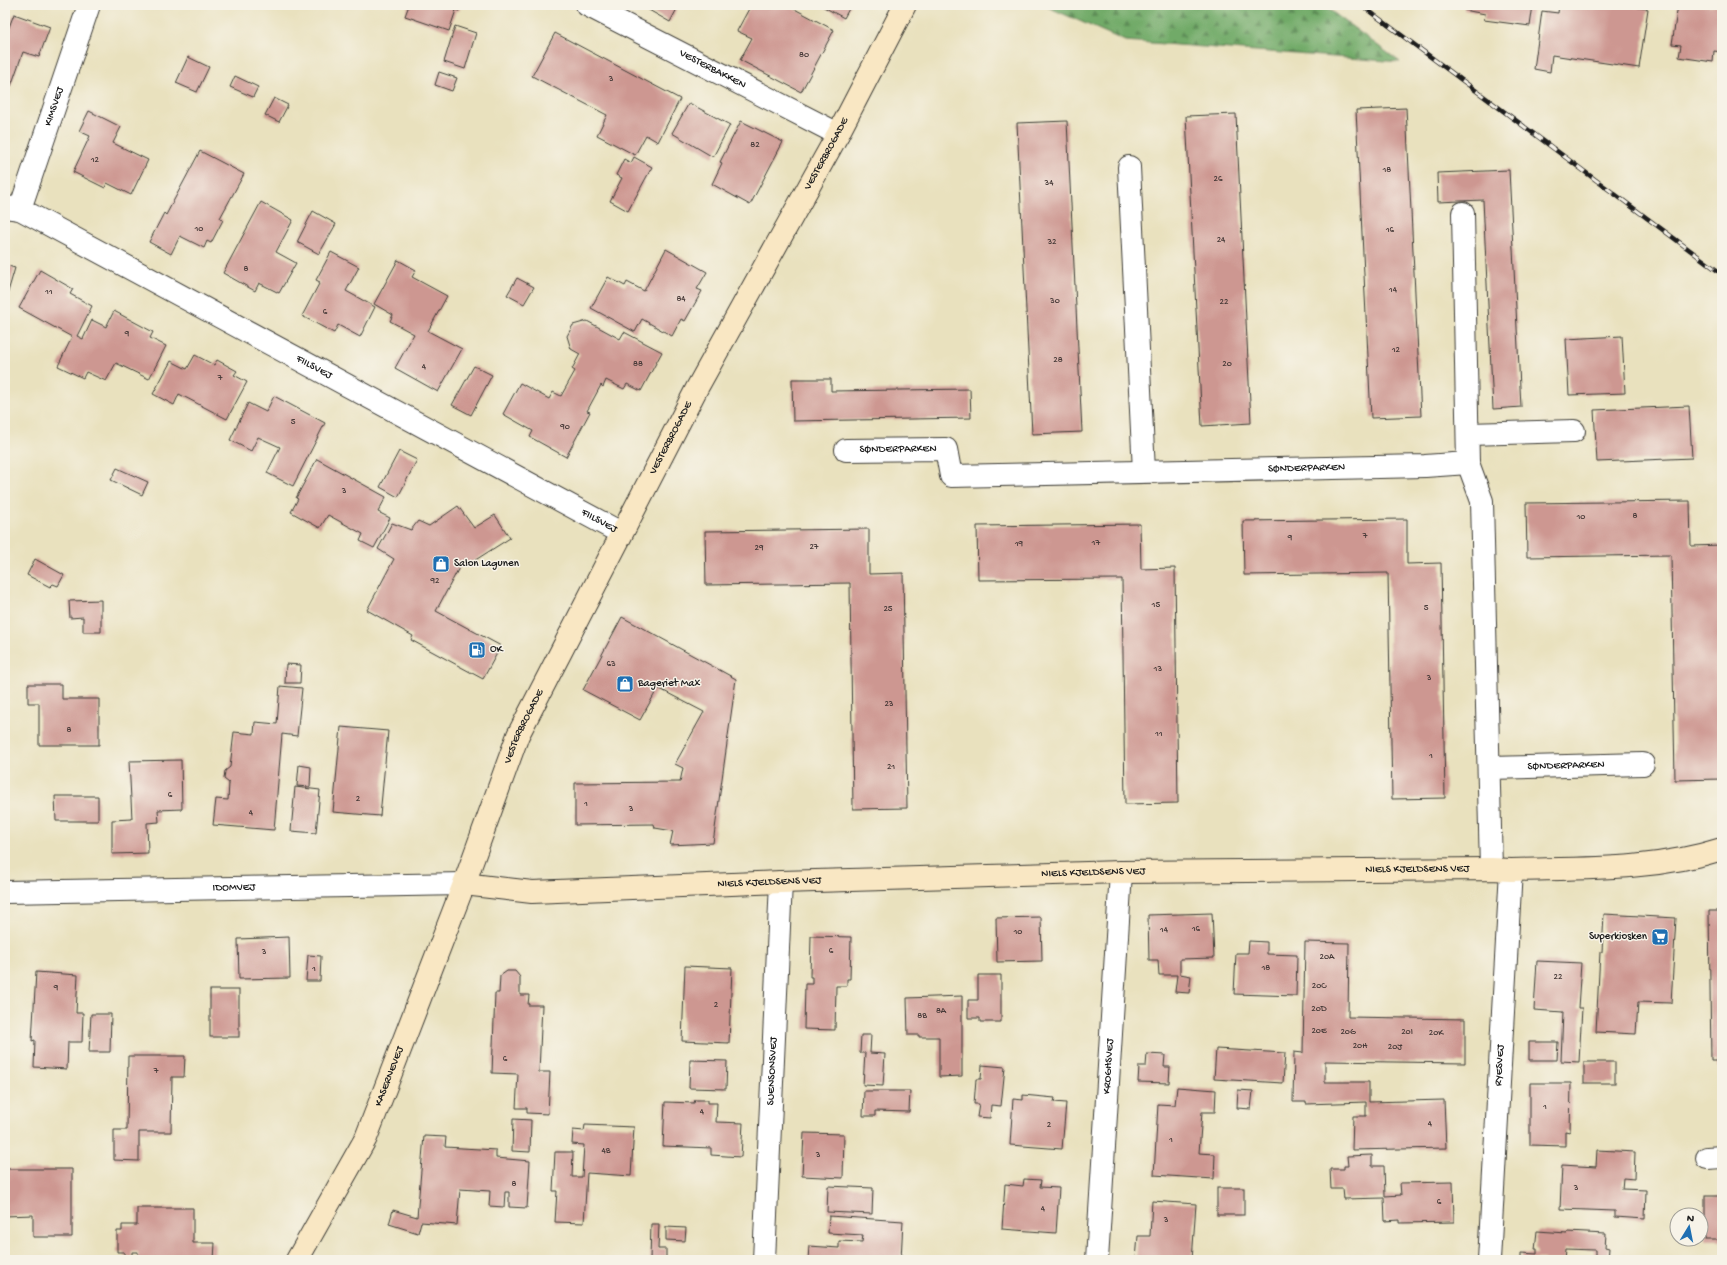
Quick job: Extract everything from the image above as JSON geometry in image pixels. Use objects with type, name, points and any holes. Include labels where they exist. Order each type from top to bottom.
[{"type":"street","name":"KIMSVEJ","points":[[12,208],[89,5]]},
{"type":"street","name":"VESTERBAKKEN","points":[[587,5],[838,134]]},
{"type":"street","name":"VESTERBROGADE","points":[[464,884],[518,735],[621,533],[698,388],[838,134],[905,5]]},
{"type":"street","points":[[1129,167],[1144,471]]},
{"type":"street","name":"FIILSVEJ","points":[[12,208],[621,533]]},
{"type":"street","points":[[1463,214],[1468,463],[1482,501],[1489,768],[1501,869]]},
{"type":"street","points":[[1468,434],[1574,431]]},
{"type":"street","name":"SØNDERPARKEN","points":[[846,450],[946,449],[951,476],[1417,466],[1468,463]]},
{"type":"street","name":"SØNDERPARKEN","points":[[1489,768],[1643,764]]},
{"type":"street","name":"NIELS KJELDSENS VEJ","points":[[464,884],[532,892],[781,882],[1121,872],[1634,867],[1699,856],[1722,849]]},
{"type":"street","name":"RYESVEJ","points":[[1489,1260],[1501,869]]},
{"type":"street","name":"KROGHSVEJ","points":[[1098,1260],[1121,872]]},
{"type":"street","name":"SUENSONSVEJ","points":[[764,1260],[781,882]]},
{"type":"street","name":"IDOMVEJ","points":[[5,892],[464,884]]},
{"type":"street","name":"KASERNEVEJ","points":[[298,1260],[366,1138],[464,884]]},
{"type":"green space","points":[[1043,5],[1323,5],[1400,62],[1125,41]]},
{"type":"building","points":[[409,5],[461,5],[459,11],[456,10],[449,31],[405,16]]},
{"type":"building","points":[[640,5],[679,5],[670,22]]},
{"type":"building","points":[[751,5],[787,5],[834,30],[801,92],[740,60],[752,38],[737,31]]},
{"type":"building","points":[[820,5],[851,5],[844,18]]},
{"type":"building","points":[[1465,5],[1533,5],[1530,26],[1484,20],[1485,14],[1464,10]]},
{"type":"building","points":[[1559,5],[1620,5],[1648,9],[1639,68],[1552,55],[1550,72],[1534,69],[1542,11],[1558,13]]},
{"type":"building","points":[[1678,5],[1722,6],[1722,52],[1714,51],[1713,62],[1679,57],[1681,45],[1672,44]]},
{"type":"building","points":[[14,14],[50,27],[39,57],[23,52],[11,86],[5,84],[5,34],[6,35]]},
{"type":"building","points":[[455,26],[476,33],[465,69],[444,62]]},
{"type":"building","points":[[555,33],[680,99],[658,142],[646,135],[635,155],[597,135],[607,115],[532,76]]},
{"type":"building","points":[[188,57],[209,67],[197,92],[176,83]]},
{"type":"building","points":[[439,72],[457,78],[452,91],[435,85]]},
{"type":"building","points":[[235,76],[258,87],[253,97],[230,87]]},
{"type":"building","points":[[274,98],[288,105],[279,122],[265,115]]},
{"type":"building","points":[[689,103],[730,125],[713,157],[672,133]]},
{"type":"building","points":[[1406,108],[1421,416],[1371,418],[1356,110]]},
{"type":"building","points":[[89,111],[121,127],[113,143],[148,160],[131,195],[107,183],[105,188],[73,172],[90,136],[79,131]]},
{"type":"building","points":[[1236,114],[1251,423],[1202,426],[1186,116]]},
{"type":"building","points":[[741,121],[783,142],[750,205],[712,184],[722,163],[720,162]]},
{"type":"building","points":[[1067,121],[1082,432],[1032,434],[1017,123]]},
{"type":"building","points":[[200,151],[244,174],[220,218],[223,220],[211,243],[207,241],[204,248],[180,236],[171,254],[149,242],[164,213],[166,215]]},
{"type":"building","points":[[634,157],[652,167],[628,211],[610,201],[622,178],[616,175],[624,159],[631,163]]},
{"type":"building","points":[[1509,170],[1521,407],[1493,409],[1483,200],[1438,202],[1437,173]]},
{"type":"building","points":[[261,202],[293,220],[276,252],[296,263],[279,293],[259,283],[255,291],[223,273]]},
{"type":"building","points":[[313,211],[336,224],[319,254],[297,242]]},
{"type":"building","points":[[666,249],[707,272],[697,289],[702,291],[685,321],[681,319],[672,336],[642,319],[635,332],[591,308],[608,277],[625,286],[627,282],[644,291]]},
{"type":"building","points":[[331,252],[359,267],[346,291],[375,307],[360,337],[338,325],[334,333],[302,316],[320,282],[316,280]]},
{"type":"building","points":[[398,260],[416,270],[412,277],[447,296],[428,331],[462,349],[438,392],[395,368],[414,334],[390,321],[393,315],[374,304]]},
{"type":"building","points":[[5,265],[15,268],[5,302]]},
{"type":"building","points":[[40,270],[73,289],[70,294],[92,306],[77,336],[83,339],[92,320],[106,327],[114,311],[153,332],[150,338],[166,346],[149,379],[116,363],[106,381],[86,372],[83,378],[58,366],[72,337],[19,308]]},
{"type":"building","points":[[517,278],[534,287],[524,304],[507,295]]},
{"type":"building","points":[[587,321],[620,339],[624,332],[662,352],[641,391],[627,384],[624,389],[606,380],[603,387],[601,385],[587,411],[590,412],[566,457],[530,437],[533,431],[503,414],[520,383],[549,399],[553,392],[561,396],[575,371],[572,369],[580,354],[571,349],[567,336],[573,325]]},
{"type":"building","points":[[1622,336],[1625,393],[1569,395],[1566,339]]},
{"type":"building","points":[[195,355],[214,365],[217,360],[237,371],[234,375],[247,382],[227,419],[179,394],[174,405],[153,394],[171,361],[187,369]]},
{"type":"building","points":[[474,366],[492,375],[471,415],[452,405]]},
{"type":"building","points":[[792,379],[831,379],[831,391],[970,389],[971,418],[793,421]]},
{"type":"building","points":[[274,396],[325,423],[293,486],[267,473],[280,447],[258,437],[251,451],[230,440],[248,403],[266,412]]},
{"type":"building","points":[[1689,406],[1692,458],[1597,462],[1594,410]]},
{"type":"building","points":[[399,451],[417,460],[398,497],[380,487]]},
{"type":"building","points":[[317,459],[386,497],[378,512],[390,518],[374,548],[360,541],[363,534],[328,515],[320,528],[291,512],[298,499],[296,498]]},
{"type":"building","points":[[117,468],[148,482],[142,495],[111,480]]},
{"type":"building","points":[[1690,501],[1691,546],[1722,545],[1722,779],[1675,780],[1671,555],[1527,557],[1526,503]]},
{"type":"building","points":[[458,506],[474,528],[495,515],[510,538],[466,566],[461,564],[436,611],[501,646],[483,679],[411,640],[413,636],[367,610],[394,559],[378,549],[392,523],[411,530],[418,521],[429,526]]},
{"type":"building","points":[[1407,519],[1407,564],[1441,563],[1445,798],[1392,799],[1388,573],[1244,575],[1243,521]]},
{"type":"building","points":[[1140,524],[1141,569],[1175,568],[1178,803],[1125,804],[1122,579],[978,580],[977,526]]},
{"type":"building","points":[[869,529],[869,574],[903,573],[907,808],[853,809],[850,583],[706,585],[705,531]]},
{"type":"building","points":[[35,559],[64,575],[58,586],[53,584],[50,587],[27,575]]},
{"type":"building","points":[[101,600],[101,632],[83,632],[83,617],[70,618],[69,601]]},
{"type":"building","points":[[622,617],[736,679],[713,843],[670,845],[673,831],[655,828],[654,824],[575,825],[575,783],[680,782],[683,768],[675,764],[704,712],[658,688],[640,720],[583,690]]},
{"type":"building","points":[[286,664],[301,665],[300,683],[285,683]]},
{"type":"building","points":[[28,684],[62,684],[62,699],[99,699],[99,745],[39,745],[39,703],[28,703]]},
{"type":"building","points":[[280,686],[302,688],[297,736],[282,734],[274,830],[213,825],[216,799],[228,800],[229,783],[224,779],[225,771],[230,767],[234,732],[254,734],[255,722],[277,724]]},
{"type":"building","points":[[341,727],[388,731],[380,816],[333,812]]},
{"type":"building","points":[[181,760],[182,809],[158,810],[159,822],[147,823],[148,853],[112,854],[112,820],[132,819],[129,761]]},
{"type":"building","points":[[299,765],[311,767],[310,787],[297,786]]},
{"type":"building","points":[[295,787],[320,790],[316,833],[291,831]]},
{"type":"building","points":[[55,796],[98,796],[98,821],[56,821]]},
{"type":"building","points":[[1709,911],[1722,911],[1722,1068],[1717,1068],[1717,1061],[1711,1061]]},
{"type":"building","points":[[1212,913],[1214,958],[1180,959],[1180,974],[1191,976],[1189,993],[1175,992],[1177,975],[1159,975],[1158,960],[1149,960],[1148,915]]},
{"type":"building","points":[[1604,914],[1676,918],[1671,1003],[1638,1002],[1636,1034],[1596,1032],[1600,952],[1602,952]]},
{"type":"building","points":[[1041,917],[1042,961],[997,962],[996,918]]},
{"type":"building","points":[[811,936],[851,937],[850,979],[847,979],[847,986],[836,986],[835,1030],[804,1029],[805,984],[812,984],[812,977],[810,977]]},
{"type":"building","points":[[289,937],[290,978],[239,979],[238,939]]},
{"type":"building","points":[[1249,941],[1267,942],[1267,954],[1297,955],[1296,996],[1234,994],[1236,953],[1248,953]]},
{"type":"building","points":[[1305,942],[1349,943],[1348,1017],[1465,1019],[1465,1063],[1325,1061],[1325,1082],[1369,1082],[1369,1102],[1444,1100],[1446,1148],[1352,1150],[1353,1116],[1366,1116],[1366,1102],[1306,1104],[1306,1102],[1293,1102],[1294,1052],[1303,1053]]},
{"type":"building","points":[[308,955],[321,956],[320,981],[306,981]]},
{"type":"building","points":[[1537,961],[1581,963],[1578,1008],[1582,1008],[1579,1062],[1561,1061],[1563,1012],[1534,1010]]},
{"type":"building","points":[[685,966],[732,968],[729,1043],[682,1041]]},
{"type":"building","points":[[507,971],[515,971],[520,977],[520,995],[529,995],[528,1005],[542,1005],[539,1072],[550,1072],[548,1114],[527,1113],[527,1108],[516,1108],[518,1074],[492,1073],[495,993],[499,993],[500,976]]},
{"type":"building","points":[[36,972],[78,975],[76,1013],[83,1013],[82,1042],[68,1042],[67,1069],[34,1067],[35,1040],[32,1041]]},
{"type":"building","points":[[978,975],[1001,975],[1001,1022],[980,1022],[980,1018],[968,1018],[968,1000],[978,1000]]},
{"type":"building","points":[[210,990],[239,990],[239,1037],[210,1037]]},
{"type":"building","points":[[962,996],[962,1076],[939,1077],[939,1037],[919,1037],[919,1035],[908,1035],[907,998]]},
{"type":"building","points":[[91,1014],[111,1014],[110,1052],[89,1052]]},
{"type":"building","points":[[861,1035],[871,1035],[870,1053],[885,1054],[883,1086],[863,1085],[865,1053],[860,1053]]},
{"type":"building","points":[[1529,1042],[1558,1042],[1557,1060],[1529,1060]]},
{"type":"building","points":[[1216,1049],[1285,1053],[1283,1083],[1214,1079]]},
{"type":"building","points":[[1147,1054],[1165,1055],[1164,1067],[1170,1067],[1169,1083],[1138,1082],[1139,1066],[1146,1066]]},
{"type":"building","points":[[128,1056],[185,1056],[184,1077],[172,1077],[171,1132],[139,1132],[139,1161],[114,1160],[114,1130],[127,1130]]},
{"type":"building","points":[[690,1060],[727,1061],[726,1089],[689,1088]]},
{"type":"building","points":[[1584,1062],[1615,1062],[1615,1083],[1584,1083]]},
{"type":"building","points":[[982,1065],[1005,1067],[1001,1106],[991,1105],[990,1118],[977,1117],[979,1104],[974,1104],[976,1079],[981,1079]]},
{"type":"building","points":[[1530,1083],[1571,1083],[1570,1132],[1565,1131],[1565,1146],[1530,1145]]},
{"type":"building","points":[[1177,1087],[1216,1090],[1215,1112],[1202,1112],[1199,1153],[1215,1154],[1214,1179],[1154,1175],[1158,1104],[1175,1105]]},
{"type":"building","points":[[1238,1090],[1253,1091],[1251,1109],[1237,1108]]},
{"type":"building","points":[[864,1091],[910,1091],[909,1112],[875,1111],[875,1116],[863,1116]]},
{"type":"building","points":[[1023,1095],[1055,1098],[1054,1102],[1066,1103],[1062,1149],[1010,1145],[1013,1099],[1023,1100]]},
{"type":"building","points":[[695,1100],[708,1100],[708,1103],[717,1103],[716,1122],[743,1123],[741,1157],[711,1155],[711,1148],[663,1146],[665,1102],[694,1103]]},
{"type":"building","points":[[513,1119],[531,1120],[530,1152],[512,1151]]},
{"type":"building","points":[[585,1125],[634,1127],[631,1176],[587,1173],[584,1223],[555,1222],[557,1191],[553,1191],[555,1152],[573,1152],[572,1177],[582,1177],[584,1145],[572,1144],[573,1130],[584,1131]]},
{"type":"building","points":[[804,1133],[844,1134],[843,1178],[802,1176]]},
{"type":"building","points":[[424,1136],[446,1137],[445,1147],[496,1150],[496,1158],[530,1161],[527,1208],[509,1207],[509,1192],[505,1192],[504,1207],[489,1206],[490,1191],[460,1189],[457,1225],[421,1222],[418,1233],[389,1224],[393,1210],[417,1217]]},
{"type":"building","points":[[1597,1150],[1635,1152],[1634,1179],[1623,1178],[1622,1189],[1646,1190],[1645,1219],[1615,1217],[1615,1211],[1560,1209],[1562,1165],[1596,1167]]},
{"type":"building","points":[[1372,1155],[1372,1166],[1384,1166],[1385,1196],[1401,1195],[1400,1183],[1453,1182],[1454,1222],[1400,1223],[1400,1220],[1385,1221],[1384,1198],[1344,1199],[1343,1189],[1331,1189],[1330,1169],[1344,1169],[1344,1166],[1348,1166],[1347,1156]]},
{"type":"building","points":[[5,1169],[72,1169],[72,1237],[33,1237],[33,1215],[5,1216]]},
{"type":"building","points":[[1024,1179],[1041,1180],[1040,1187],[1059,1188],[1056,1233],[1002,1229],[1005,1184],[1023,1186]]},
{"type":"building","points":[[828,1186],[873,1188],[872,1214],[827,1212]]},
{"type":"building","points":[[1217,1188],[1244,1188],[1244,1215],[1217,1215]]},
{"type":"building","points":[[1705,1196],[1722,1196],[1722,1240],[1709,1240],[1709,1207],[1705,1207]]},
{"type":"building","points":[[1152,1201],[1196,1204],[1192,1260],[1136,1259],[1138,1236],[1150,1236]]},
{"type":"building","points":[[137,1208],[193,1208],[193,1243],[215,1243],[214,1260],[138,1260],[138,1252],[132,1252],[132,1257],[124,1257],[124,1252],[117,1252],[117,1231],[122,1231],[122,1225],[137,1225]]},
{"type":"building","points":[[829,1216],[903,1221],[901,1260],[808,1260],[809,1246],[839,1248],[839,1241],[862,1242],[863,1235],[828,1233]]},
{"type":"building","points":[[651,1224],[659,1224],[658,1249],[666,1249],[666,1260],[650,1260]]},
{"type":"building","points":[[666,1227],[686,1228],[685,1241],[666,1240]]},
{"type":"building","points":[[1537,1231],[1606,1234],[1605,1247],[1609,1248],[1608,1260],[1595,1260],[1595,1250],[1565,1249],[1564,1260],[1521,1260],[1521,1253],[1537,1254],[1537,1249],[1535,1249]]},
{"type":"railway","points":[[1361,5],[1722,274]]},
{"type":"place","name":"Salon Lagunen","points":[[441,564]]},
{"type":"place","name":"OK","points":[[477,650]]},
{"type":"place","name":"Bageriet Max","points":[[625,684]]},
{"type":"place","name":"Superkiosken","points":[[1660,937]]}]
